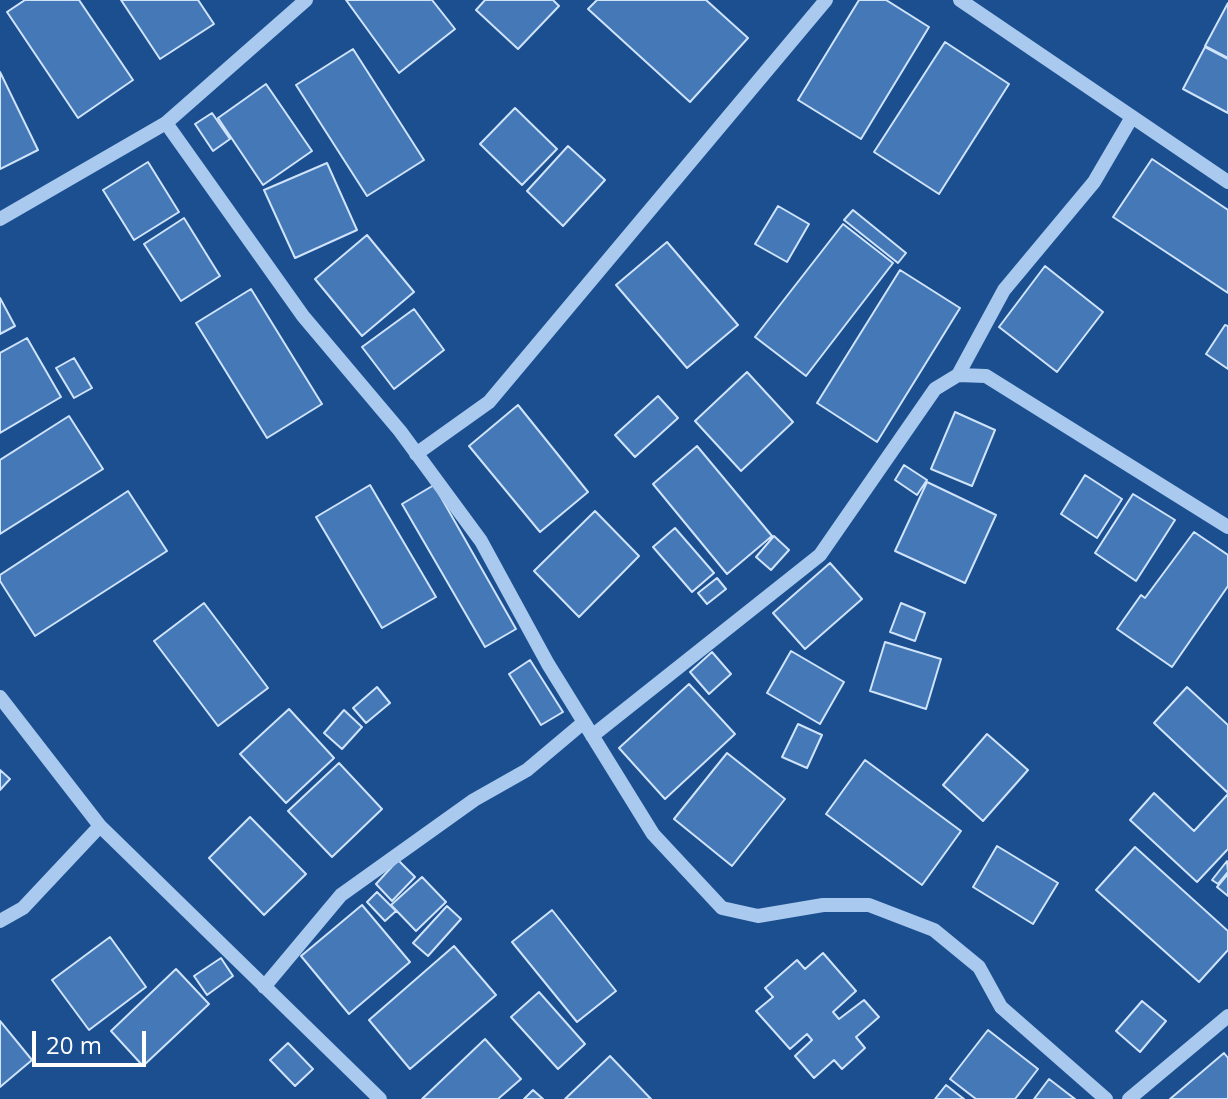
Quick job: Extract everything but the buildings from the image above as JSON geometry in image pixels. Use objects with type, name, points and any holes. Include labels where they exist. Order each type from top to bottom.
[{"type":"street","points":[[0,219],[166,123],[306,0]]},
{"type":"street","points":[[416,454],[489,402],[826,0]]},
{"type":"street","points":[[960,0],[1228,182]]},
{"type":"street","points":[[592,736],[820,555],[935,389],[958,375],[1004,290],[1094,182],[1132,117]]},
{"type":"street","points":[[166,123],[303,316],[416,454],[481,541],[592,736],[653,834],[722,908],[758,916],[823,905],[869,905],[934,930],[979,967],[1001,1007],[1106,1099]]},
{"type":"street","points":[[958,375],[986,376],[1228,527]]},
{"type":"street","points":[[0,697],[100,826],[380,1099]]},
{"type":"street","points":[[264,987],[341,895],[474,800],[527,770],[584,722]]},
{"type":"street","points":[[0,921],[23,908],[100,826]]},
{"type":"street","points":[[1129,1099],[1228,1016]]}]
